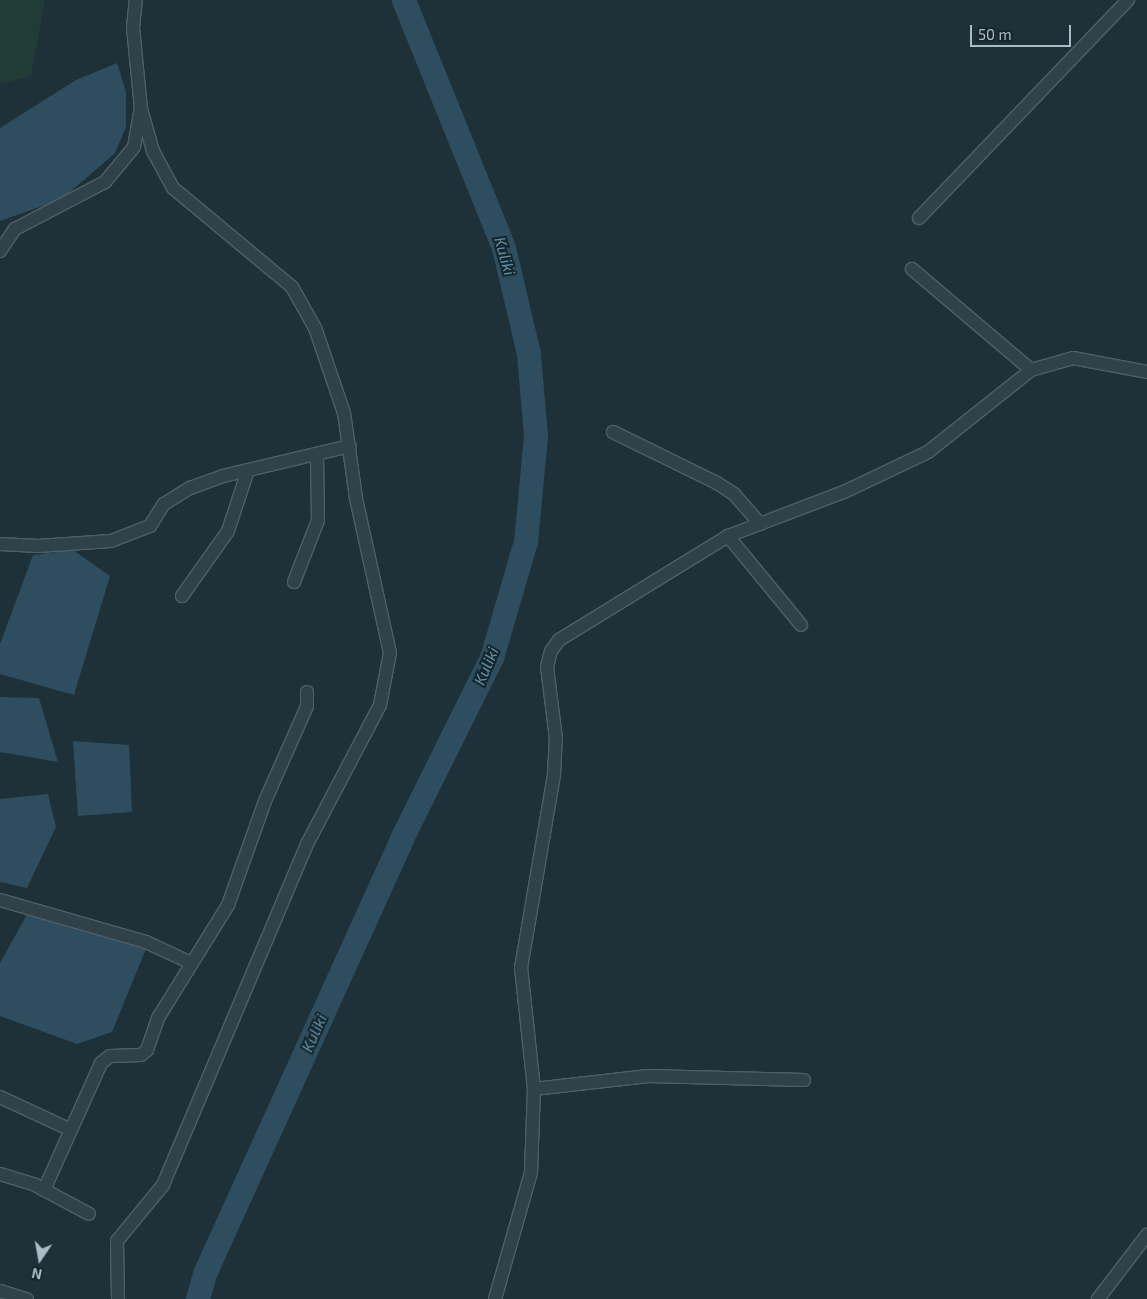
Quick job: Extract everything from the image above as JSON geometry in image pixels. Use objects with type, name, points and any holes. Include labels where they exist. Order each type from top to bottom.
[{"type":"street","points":[[118,1299],[117,1241],[163,1185],[306,846],[380,705],[388,680],[390,653],[350,446],[336,384],[305,306],[292,287],[173,188],[153,151],[141,109],[133,27],[136,0]]},
{"type":"street","points":[[920,218],[1128,0]]},
{"type":"street","points":[[1,246],[15,229],[88,193],[119,170],[134,147],[141,109]]},
{"type":"street","points":[[912,269],[1031,370]]},
{"type":"street","points":[[495,1299],[528,1194],[534,1089],[521,968],[554,766],[556,738],[548,692],[551,651],[559,640],[728,536],[897,469],[966,424],[1031,370],[1073,358],[1147,372]]},
{"type":"street","points":[[613,432],[734,494],[760,524]]},
{"type":"street","points":[[0,544],[38,546],[111,541],[150,526],[164,504],[177,494],[248,470],[350,446]]},
{"type":"street","points":[[294,582],[318,520],[318,454]]},
{"type":"street","points":[[182,596],[228,531],[248,470]]},
{"type":"street","points":[[728,536],[801,625]]},
{"type":"street","points":[[44,1190],[101,1063],[110,1056],[141,1055],[147,1050],[158,1018],[228,905],[265,801],[307,706],[307,692]]},
{"type":"street","points":[[0,900],[137,939],[191,963]]},
{"type":"street","points":[[534,1089],[648,1076],[804,1080]]},
{"type":"street","points":[[0,1097],[71,1130]]},
{"type":"street","points":[[0,1174],[44,1190],[89,1214]]},
{"type":"street","points":[[1098,1299],[1147,1235]]},
{"type":"street","points":[[0,1291],[27,1299]]},
{"type":"green space","points":[[0,0],[45,0],[31,76],[0,84]]},
{"type":"water","points":[[117,63],[126,92],[126,127],[115,153],[62,199],[0,221],[0,128],[76,80]]},
{"type":"water","points":[[73,550],[110,576],[74,695],[0,674],[0,644],[33,555]]},
{"type":"water","points":[[0,697],[39,698],[58,762],[0,752]]},
{"type":"water","points":[[73,741],[129,745],[132,812],[78,816]]},
{"type":"water","points":[[48,794],[56,827],[27,888],[0,882],[0,799]]},
{"type":"water","points":[[31,907],[148,944],[112,1032],[77,1044],[0,1016],[0,963]]},
{"type":"waterway","name":"Kuliki","points":[[198,1299],[205,1274],[402,839],[492,658],[526,542],[536,436],[529,354],[504,248],[404,0]]}]
